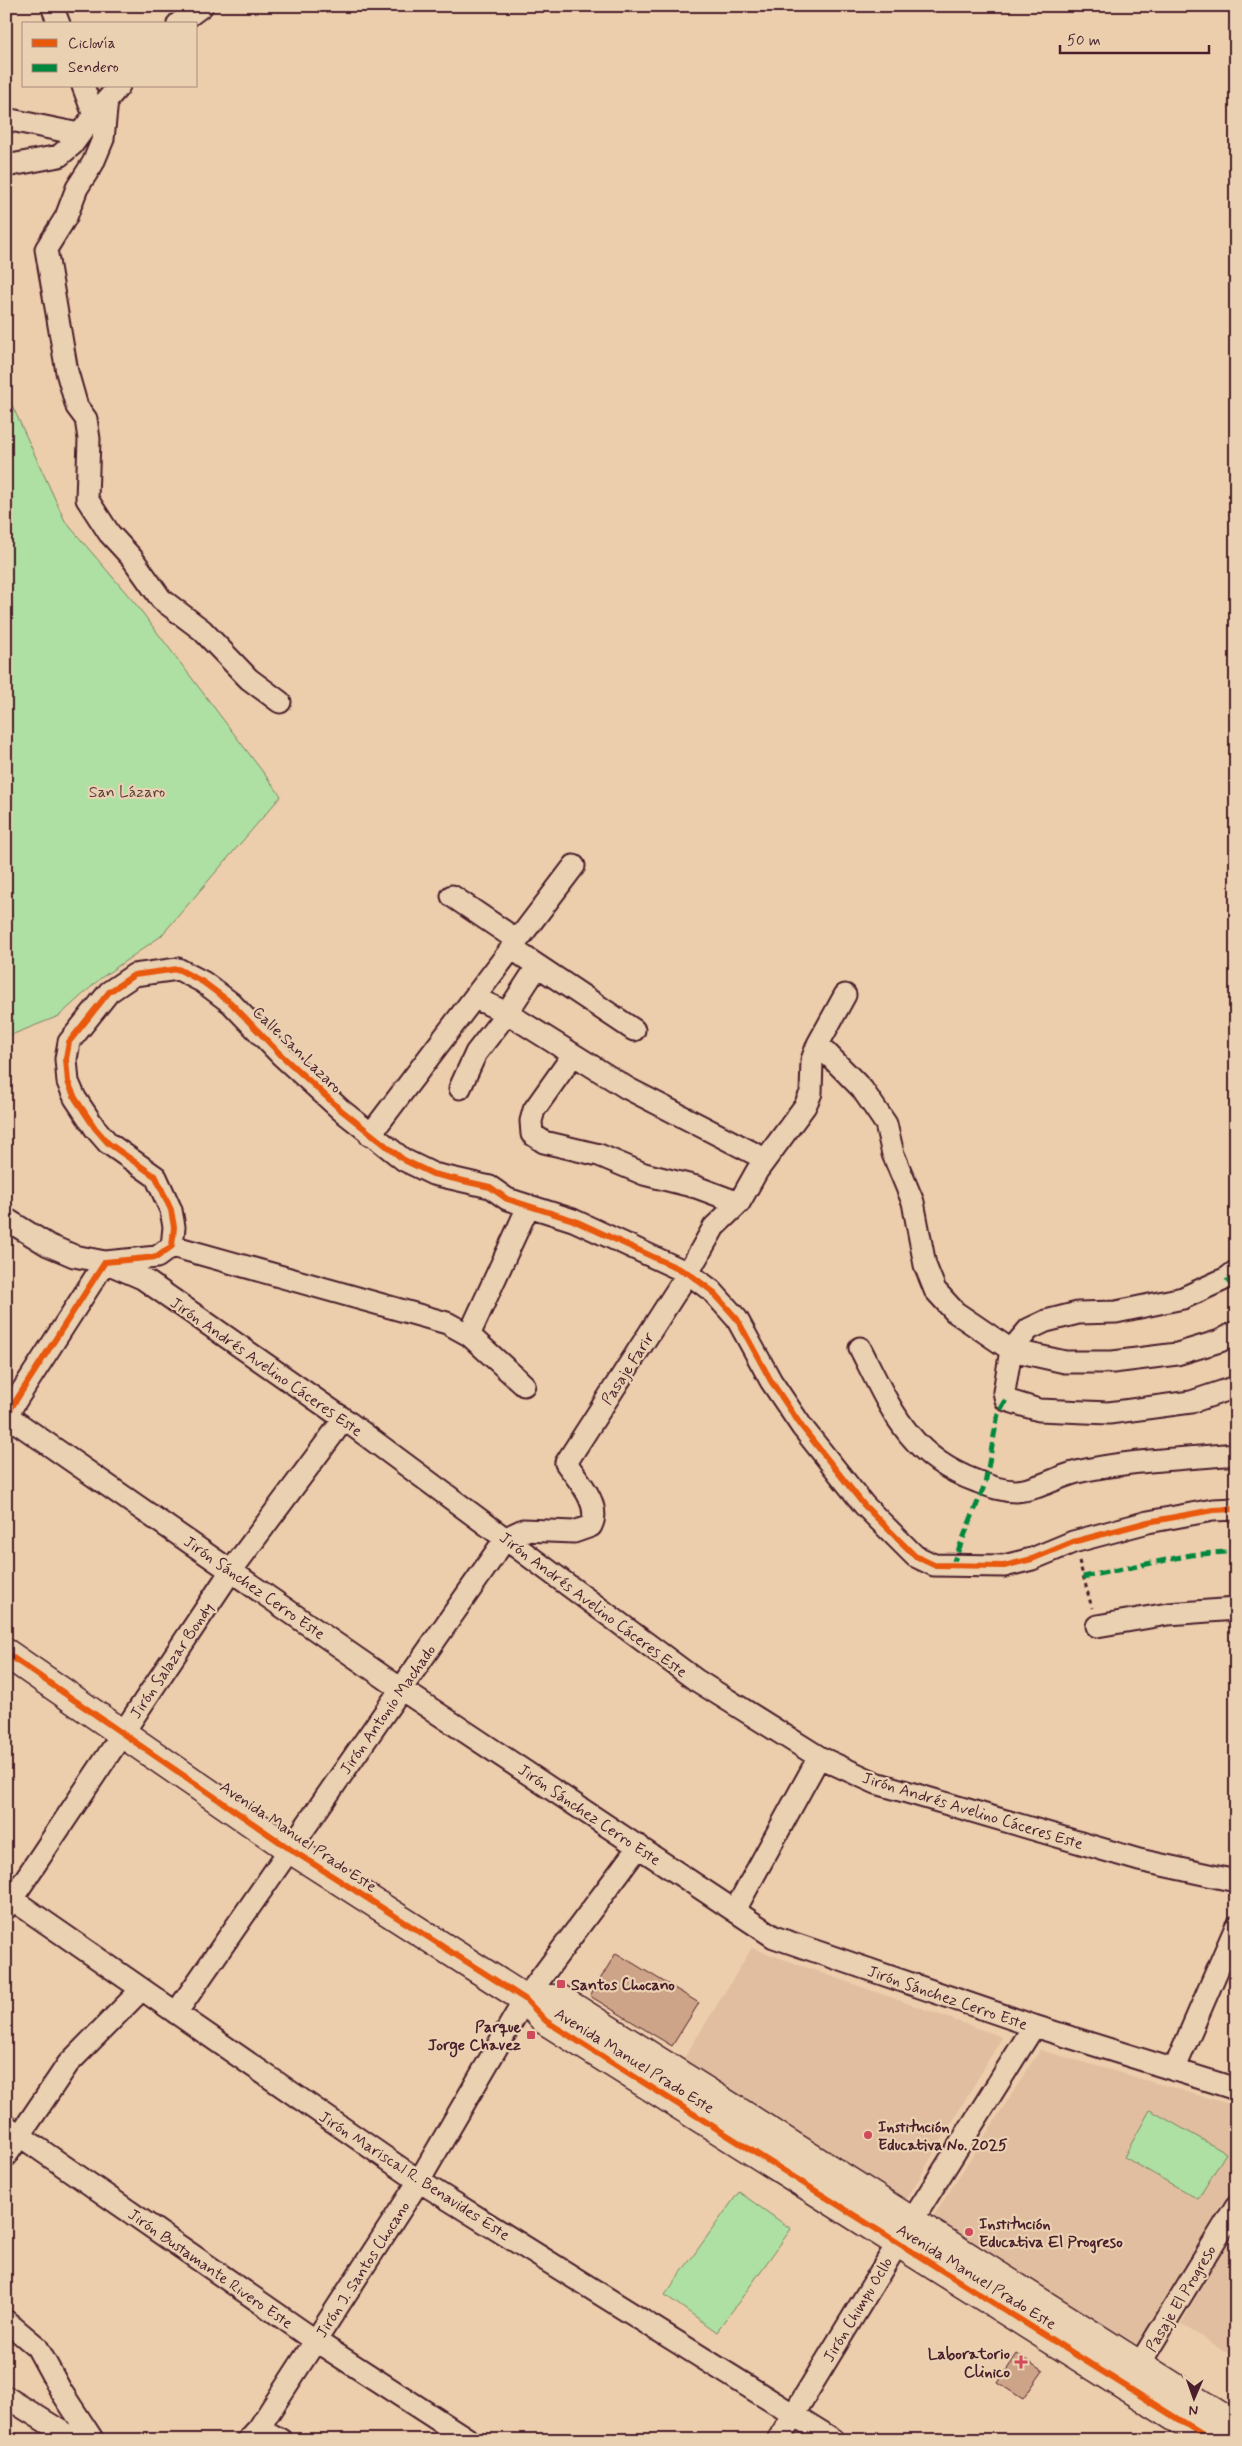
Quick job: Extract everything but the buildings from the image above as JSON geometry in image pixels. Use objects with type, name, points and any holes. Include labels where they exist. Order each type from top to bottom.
[{"type":"street","points":[[52,6],[58,22]]},
{"type":"street","points":[[181,22],[202,6]]},
{"type":"street","points":[[86,88],[106,100]]},
{"type":"street","points":[[6,166],[60,156],[72,145],[106,100]]},
{"type":"street","points":[[106,100],[103,139],[93,163],[77,188],[66,217],[46,249],[67,372],[77,407],[86,419],[88,439],[87,499],[109,533],[132,558],[160,599],[202,630],[249,679],[280,702]]},
{"type":"street","points":[[6,119],[79,134]]},
{"type":"street","points":[[370,1135],[574,866]]},
{"type":"street","points":[[452,896],[514,944],[537,967],[634,1030]]},
{"type":"street","points":[[460,1088],[476,1054],[507,1013],[537,967]]},
{"type":"street","name":"Calle San Lazaro","points":[[172,1246],[174,1228],[171,1210],[156,1177],[108,1143],[83,1111],[68,1082],[66,1059],[69,1042],[109,992],[134,975],[178,969],[203,982],[231,1003],[281,1055],[370,1135],[404,1160],[419,1168],[490,1187],[507,1198],[573,1220],[688,1273],[724,1303],[736,1319],[771,1381],[802,1427],[864,1505],[914,1556],[934,1565],[1004,1566],[1032,1559],[1073,1542],[1148,1522],[1213,1510],[1236,1509]]},
{"type":"street","name":"Pasaje Farir","points":[[506,1538],[523,1530],[574,1532],[591,1526],[596,1517],[594,1507],[566,1463],[688,1273],[714,1227],[739,1203],[766,1159],[805,1106],[811,1094],[812,1060],[818,1044],[845,995]]},
{"type":"street","points":[[475,998],[507,1013],[627,1088],[766,1159]]},
{"type":"street","points":[[818,1044],[862,1089],[886,1124],[893,1154],[913,1202],[925,1265],[934,1290],[955,1312],[1011,1350],[1065,1362],[1113,1362],[1177,1354],[1220,1341],[1236,1332]]},
{"type":"street","points":[[573,1055],[534,1110],[530,1121],[532,1134],[544,1142],[599,1155],[644,1174],[696,1187],[739,1203]]},
{"type":"street","points":[[469,1335],[528,1206]]},
{"type":"street","name":"Jirón Andrés Avelino Cáceres Este","points":[[6,1219],[48,1245],[74,1256],[105,1262],[142,1278],[344,1419],[696,1680],[819,1757],[876,1783],[1139,1860],[1231,1878]]},
{"type":"street","points":[[6,1416],[105,1262],[157,1257],[172,1246],[447,1323],[469,1335],[524,1385]]},
{"type":"street","points":[[1236,1271],[1227,1278],[1183,1298],[1116,1312],[1078,1313],[1046,1320],[1029,1330],[1011,1350],[1004,1392],[1006,1400],[1039,1410],[1109,1413],[1191,1402],[1236,1387]]},
{"type":"street","points":[[860,1348],[892,1410],[916,1444],[956,1473],[999,1490],[1043,1486],[1076,1472],[1140,1463],[1236,1454]]},
{"type":"street","name":"Jirón Sánchez Cerro Este","points":[[6,1416],[401,1689],[774,1936],[1034,2026],[1236,2089]]},
{"type":"street","name":"Jirón Salazar Bondy","points":[[8,1900],[231,1571],[344,1419]]},
{"type":"street","name":"Jirón Antonio Machado","points":[[176,2013],[506,1538]]},
{"type":"street","points":[[1097,1626],[1168,1614],[1236,1609]]},
{"type":"street","name":"Avenida Manuel Prado Este","points":[[6,1653],[290,1849],[525,1999],[546,2021],[905,2232],[1140,2365],[1196,2428]]},
{"type":"street","points":[[735,1910],[819,1757]]},
{"type":"street","name":"Jirón J. Santos Chocano","points":[[253,2434],[316,2341],[418,2181],[525,1999],[639,1846]]},
{"type":"street","name":"Jirón Mariscal R. Benavides Este","points":[[8,1900],[142,1989],[418,2181],[834,2440]]},
{"type":"street","points":[[1174,2070],[1236,1927]]},
{"type":"street","points":[[6,2156],[13,2131],[68,2064],[142,1989]]},
{"type":"street","name":"Jirón Chimpu Ocllo","points":[[778,2440],[1034,2026]]},
{"type":"street","name":"Jirón Bustamante Rivero Este","points":[[13,2131],[316,2341],[469,2440]]},
{"type":"street","name":"Pasaje El Progreso","points":[[1140,2365],[1236,2206]]},
{"type":"street","name":"Avenida Manuel Prado Este","points":[[905,2232],[1196,2428],[1236,2426]]},
{"type":"street","points":[[6,2321],[36,2347],[61,2392],[93,2440]]},
{"type":"street","points":[[6,2397],[75,2440]]},
{"type":"street","points":[[253,2434],[281,2440]]},
{"type":"path","points":[[1073,1542],[1097,1626]]},
{"type":"shaded area","name":"Institución Educativa No. 2025","points":[[752,1948],[1002,2037],[904,2204],[680,2065]]},
{"type":"shaded area","points":[[1040,2050],[1236,2106],[1236,2181],[1137,2344],[930,2222]]},
{"type":"shaded area","points":[[1236,2226],[1236,2358],[1181,2324]]},
{"type":"green space","name":"San Lázaro","points":[[6,392],[65,521],[138,607],[281,796],[161,936],[101,978],[59,1016],[6,1037]]},
{"type":"green space","points":[[1150,2110],[1226,2153],[1198,2199],[1124,2157]]},
{"type":"green space","points":[[739,2192],[791,2229],[717,2332],[665,2295]]},
{"type":"marked path","points":[[1227,1278],[1236,1294]]},
{"type":"marked path","points":[[952,1566],[985,1484],[998,1414],[1006,1400]]},
{"type":"marked path","points":[[1083,1577],[1191,1555],[1236,1551]]},
{"type":"cycle path","points":[[6,1416],[105,1262],[157,1257],[172,1246],[174,1227],[171,1210],[156,1177],[108,1143],[95,1128],[75,1098],[68,1082],[66,1059],[69,1042],[109,992],[134,975],[178,969],[203,982],[231,1003],[281,1055],[341,1110],[404,1160],[433,1174],[490,1187],[507,1199],[573,1220],[688,1273],[712,1291],[737,1319],[771,1381],[802,1427],[864,1505],[915,1556],[934,1565],[1004,1566],[1032,1559],[1073,1542],[1148,1522],[1213,1510],[1236,1509]]},
{"type":"cycle path","points":[[6,1653],[290,1849],[525,1999],[546,2021],[1211,2440]]},
{"type":"place","name":"Santos Chocano","points":[[561,1984]]},
{"type":"place","name":"Parque Jorge Chavez","points":[[531,2035]]},
{"type":"place","name":"Institución Educativa No. 2025","points":[[868,2135]]},
{"type":"place","name":"Institución Educativa El Progreso","points":[[969,2232]]},
{"type":"place","name":"Laboratorio Clinico","points":[[1021,2362]]}]
